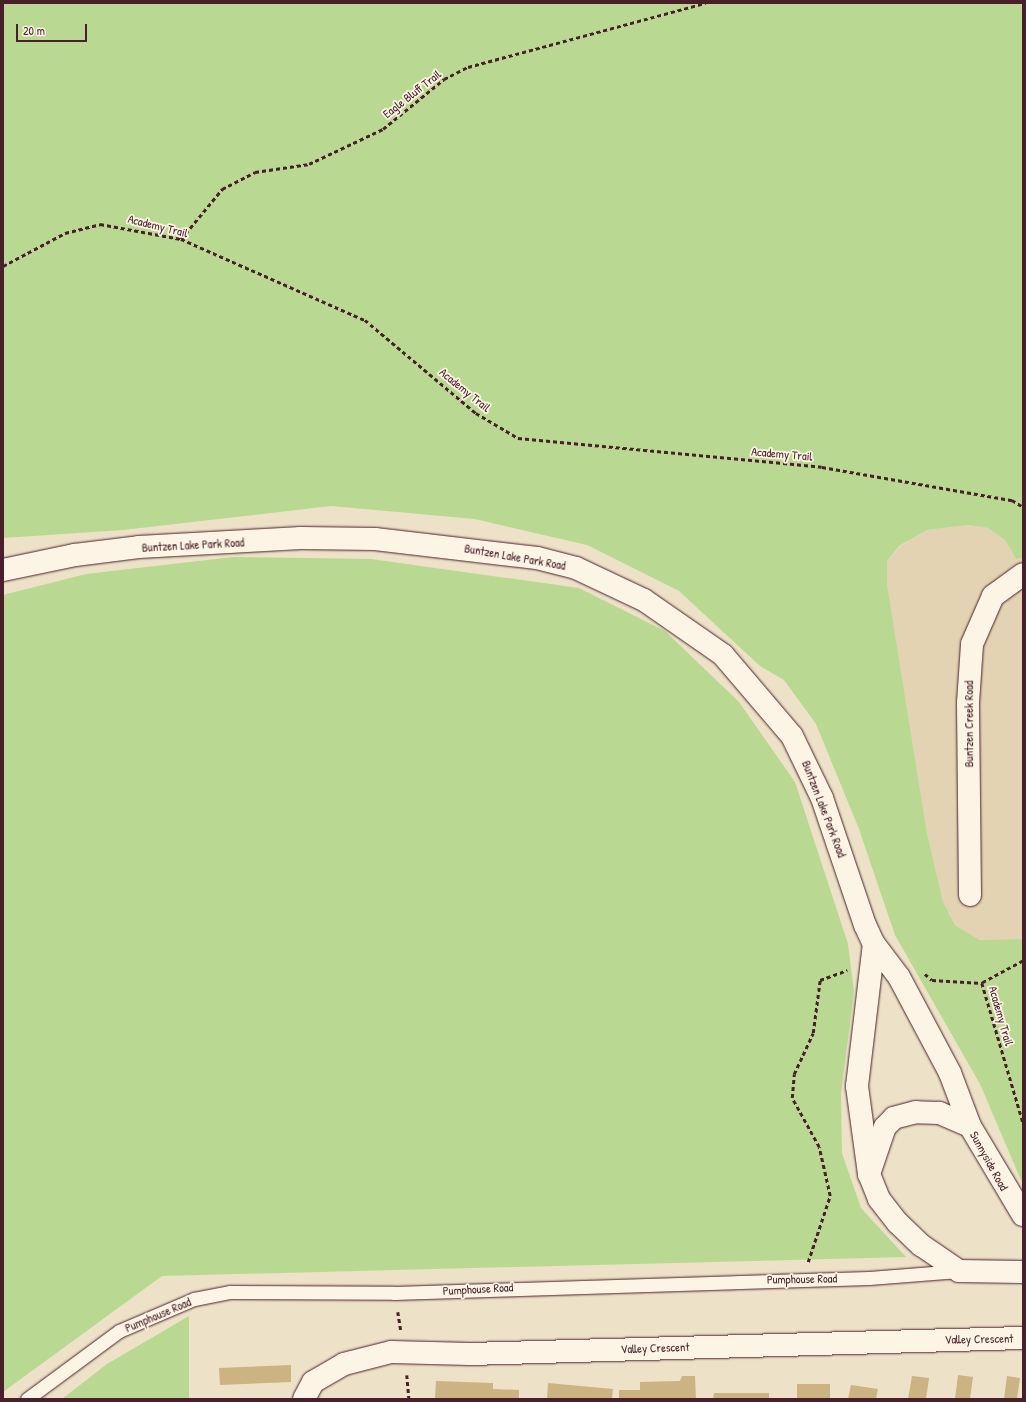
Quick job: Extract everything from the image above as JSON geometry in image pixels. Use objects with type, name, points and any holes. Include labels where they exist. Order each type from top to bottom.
[{"type":"street","name":"Buntzen Lake Park Road","points":[[3,570],[75,555],[139,547],[301,538],[375,539],[537,558],[576,568],[611,581],[723,655],[774,711],[803,755],[820,792],[874,944],[891,963],[946,1066],[970,1126]]},
{"type":"street","name":"Buntzen Creek Road","points":[[970,895],[968,703],[972,644],[993,596],[1023,574]]},
{"type":"street","name":"Buntzen Lake Park Road","points":[[869,1174],[857,1086],[874,944]]},
{"type":"street","points":[[970,1126],[928,1112],[894,1118],[879,1138],[869,1174],[878,1198],[898,1224],[921,1245],[959,1271],[1023,1272]]},
{"type":"street","name":"Sunnyside Road","points":[[970,1126],[1023,1215]]},
{"type":"street","name":"Valley Crescent","points":[[304,1399],[313,1382],[344,1364],[405,1352],[470,1354],[1023,1338]]},
{"type":"lane","name":"Pumphouse Road","points":[[27,1399],[118,1331],[194,1299],[258,1291],[394,1293],[801,1278],[869,1278],[959,1271]]},
{"type":"path","name":"Eagle Bluff Trail","points":[[181,239],[222,189],[255,172],[309,164],[384,129],[444,79],[468,67],[706,3]]},
{"type":"path","name":"Academy Trail","points":[[3,266],[65,233],[100,224],[181,239],[365,320],[476,413],[518,438],[822,467],[1012,500],[1023,507]]},
{"type":"path","name":"Academy Trail","points":[[1023,961],[982,983],[1023,1122]]},
{"type":"path","points":[[801,1278],[818,1238],[830,1196],[819,1147],[792,1098],[794,1074],[813,1033],[820,980],[856,967]]},
{"type":"path","points":[[921,972],[932,980],[982,983]]},
{"type":"path","points":[[394,1293],[405,1352]]},
{"type":"shaded area","points":[[968,525],[988,528],[1005,540],[1016,559],[1023,558],[1023,939],[980,940],[955,925],[943,902],[927,833],[887,584],[887,561],[899,547],[927,530]]},
{"type":"green space","points":[[3,3],[1023,3],[1023,558],[1016,559],[1005,540],[988,528],[968,525],[927,530],[899,546],[887,561],[887,584],[927,833],[943,902],[955,925],[980,940],[1023,939],[1023,1185],[980,1084],[895,935],[859,829],[816,724],[784,680],[760,666],[679,591],[587,545],[475,519],[331,506],[123,530],[3,538]]},
{"type":"green space","points":[[233,557],[371,559],[579,588],[665,631],[739,702],[795,782],[848,944],[854,992],[841,1094],[842,1153],[861,1208],[906,1257],[162,1276],[3,1392],[3,595],[86,574]]},
{"type":"green space","points":[[189,1316],[189,1399],[62,1399],[107,1364]]},
{"type":"building","points":[[291,1365],[291,1382],[220,1385],[219,1368]]},
{"type":"building","points":[[958,1375],[973,1377],[970,1399],[955,1399]]},
{"type":"building","points":[[682,1376],[695,1376],[696,1399],[619,1399],[619,1390],[640,1390],[640,1382],[680,1381]]},
{"type":"building","points":[[912,1376],[929,1378],[926,1399],[908,1399]]},
{"type":"building","points":[[1007,1376],[1020,1378],[1017,1399],[1004,1399]]},
{"type":"building","points":[[436,1381],[493,1383],[493,1389],[519,1390],[519,1399],[435,1399]]},
{"type":"building","points":[[548,1383],[613,1389],[612,1399],[547,1399]]},
{"type":"building","points":[[797,1384],[830,1384],[830,1399],[797,1399]]},
{"type":"building","points":[[851,1385],[878,1389],[876,1399],[848,1399]]},
{"type":"building","points":[[714,1393],[769,1393],[769,1399],[713,1399]]}]
